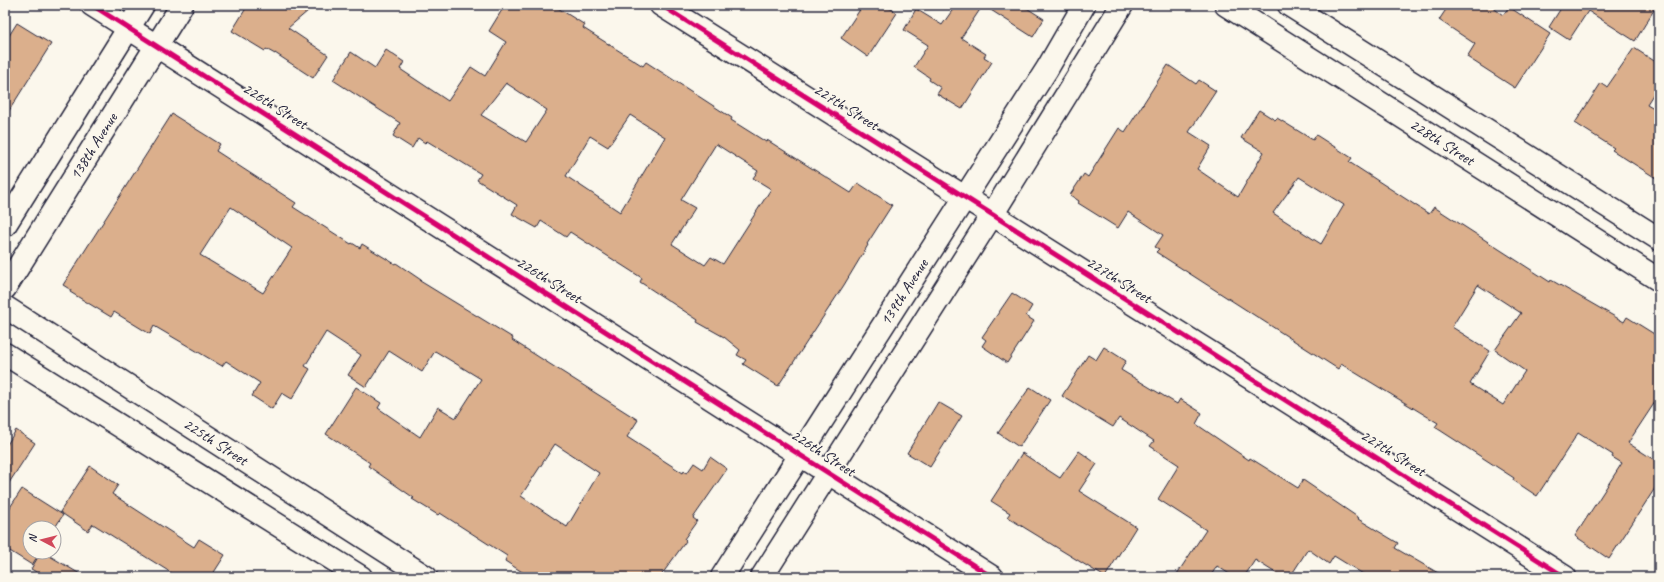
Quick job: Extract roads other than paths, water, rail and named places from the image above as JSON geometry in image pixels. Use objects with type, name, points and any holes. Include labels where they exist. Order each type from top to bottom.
[{"type":"street","name":"226th Street","points":[[92,5],[992,577]]},
{"type":"street","name":"138th Avenue","points":[[5,224],[143,5]]},
{"type":"street","name":"138th Avenue","points":[[5,288],[182,5]]},
{"type":"street","name":"227th Street","points":[[661,5],[963,198],[1565,577]]},
{"type":"street","name":"139th Avenue","points":[[722,577],[1046,69],[1084,5]]},
{"type":"street","points":[[762,577],[992,216],[1122,5]]},
{"type":"street","name":"228th Street","points":[[1226,5],[1659,280]]},
{"type":"street","points":[[1289,5],[1659,239]]},
{"type":"street","name":"225th Street","points":[[5,307],[426,577]]},
{"type":"street","points":[[5,354],[361,577]]}]
